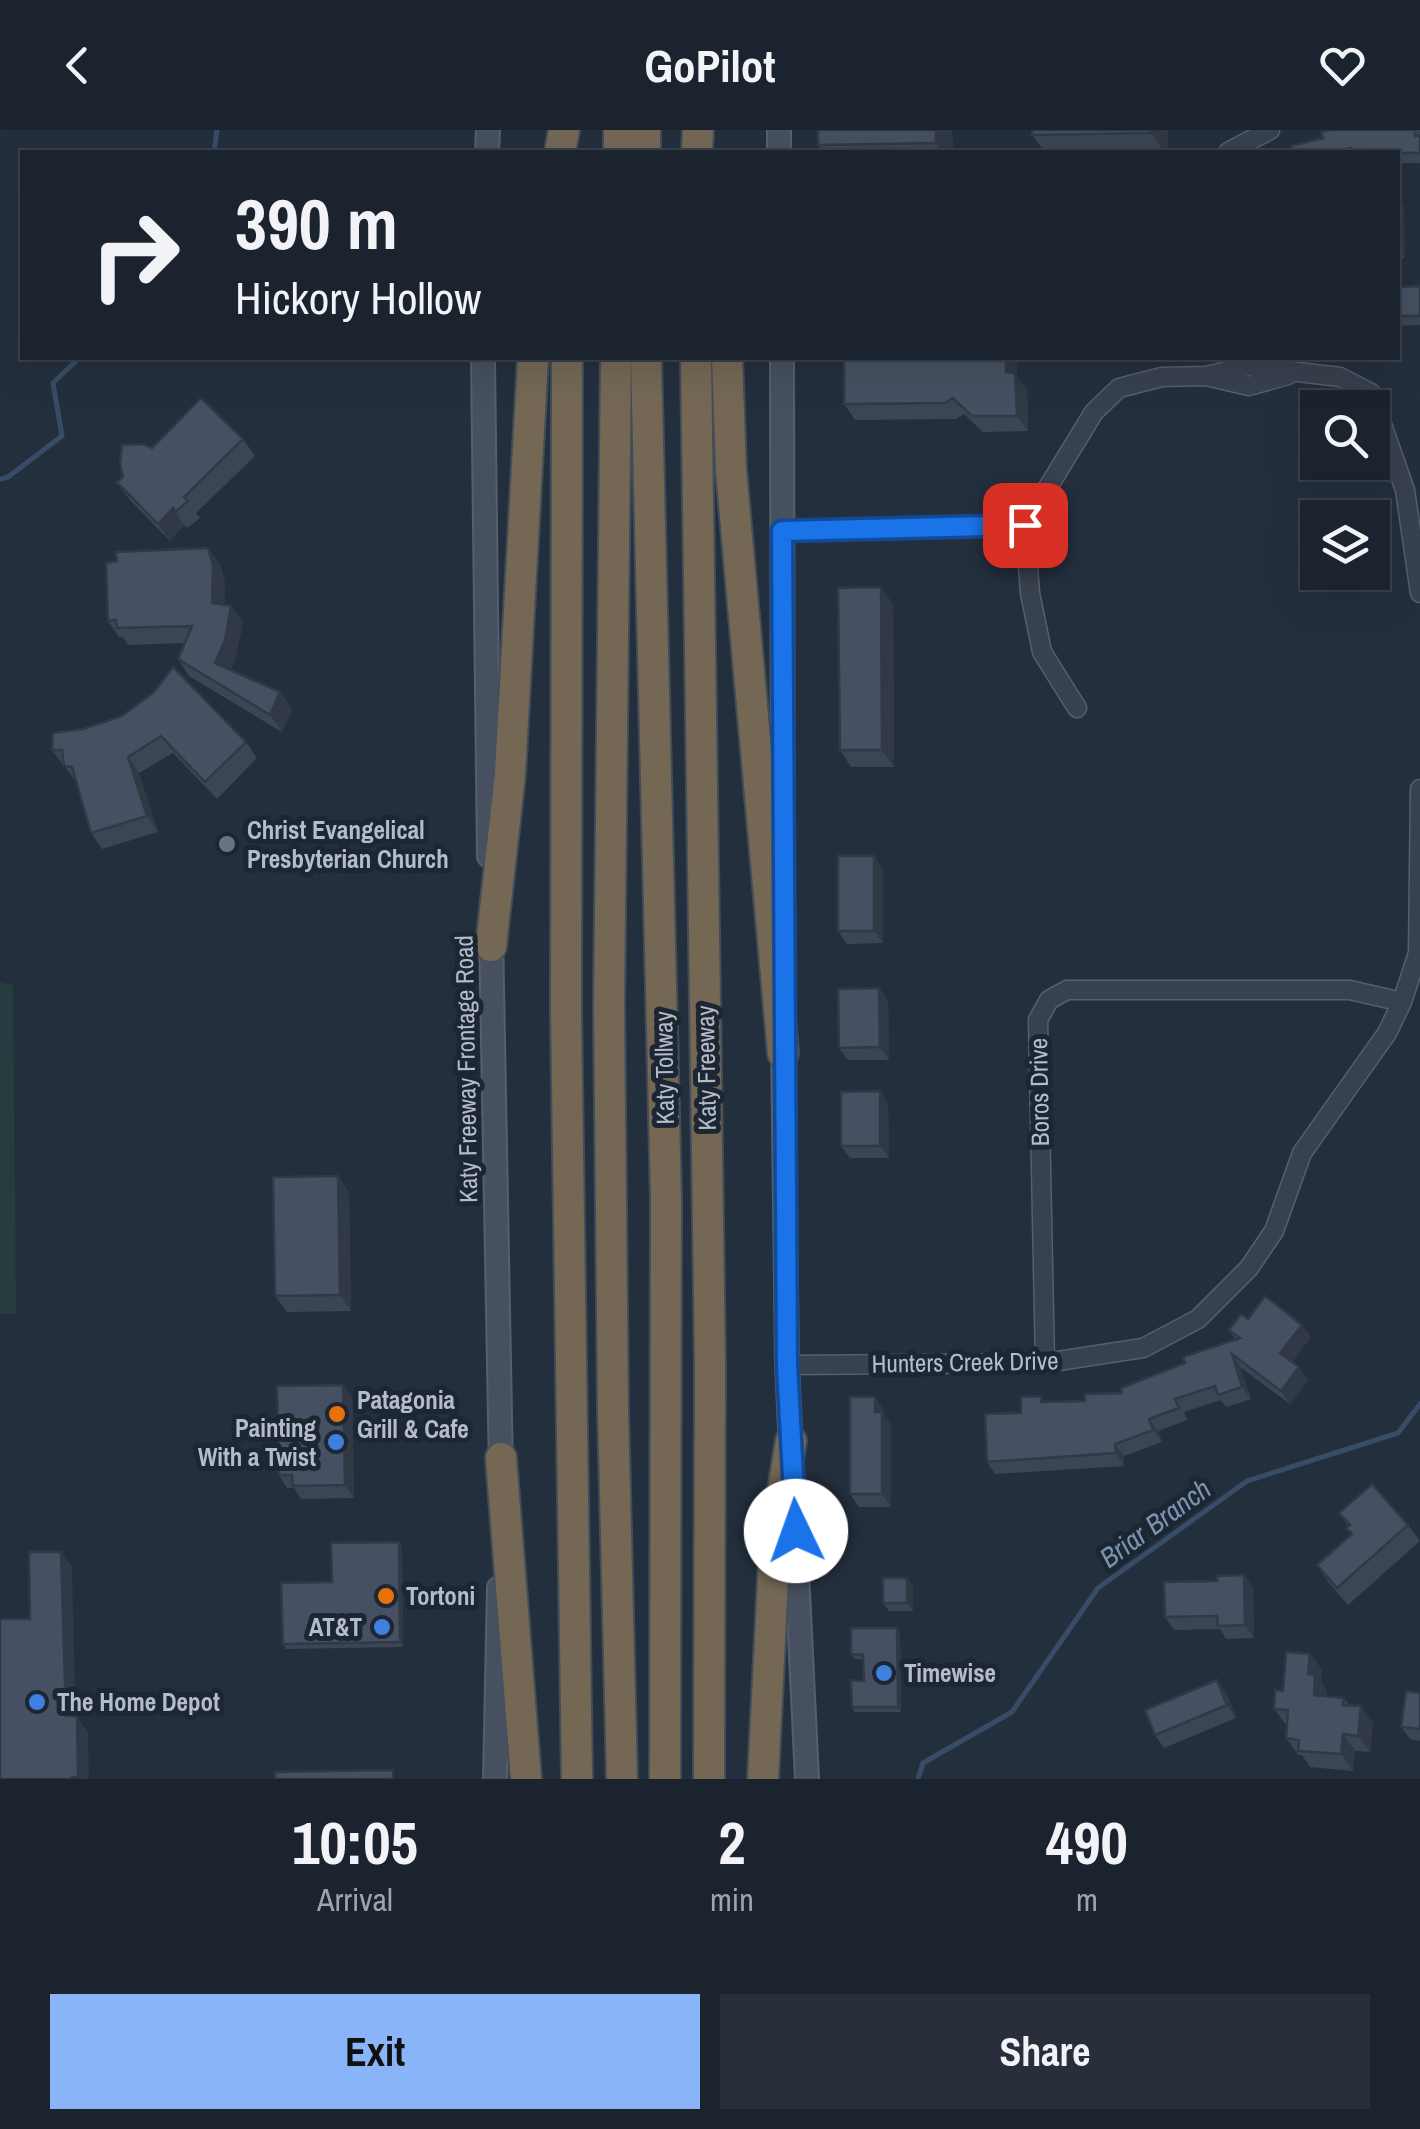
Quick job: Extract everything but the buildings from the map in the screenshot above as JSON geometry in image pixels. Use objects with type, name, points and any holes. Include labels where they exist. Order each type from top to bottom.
[{"type":"highway","points":[[491,946],[510,774],[534,360]]},
{"type":"highway","points":[[567,360],[566,1052],[577,1779]]},
{"type":"highway","points":[[616,360],[609,1026],[622,1779]]},
{"type":"highway","name":"Katy Tollway","points":[[646,360],[666,1198],[664,1779]]},
{"type":"highway","name":"Katy Freeway","points":[[696,360],[710,1346],[709,1779]]},
{"type":"highway","points":[[728,360],[731,470],[784,1053]]},
{"type":"highway","points":[[764,1779],[775,1538],[791,1441]]},
{"type":"highway","points":[[501,1458],[526,1779]]},
{"type":"main road","name":"Katy Freeway Frontage Road","points":[[484,360],[482,456],[501,1458],[496,1779]]},
{"type":"main road","points":[[782,360],[787,1365],[807,1779]]},
{"type":"street","points":[[1232,150],[1270,130]]},
{"type":"street","points":[[1077,708],[1042,652],[1030,593],[1025,525],[1094,412],[1119,388],[1162,377],[1206,376],[1248,366],[1340,377],[1371,393],[1412,490],[1420,593]]},
{"type":"street","points":[[782,531],[1025,525]]},
{"type":"street","name":"Hunters Creek Drive","points":[[787,1365],[1045,1363],[1143,1348],[1198,1319],[1236,1281],[1274,1231],[1302,1153],[1387,1033],[1402,1002],[1418,953],[1420,790]]},
{"type":"street","name":"Boros Drive","points":[[1045,1363],[1038,1020],[1049,1000],[1068,990],[1350,990],[1402,1002]]},
{"type":"green space","points":[[0,982],[13,985],[16,1314],[0,1314]]},
{"type":"waterway","points":[[214,150],[217,130]]},
{"type":"waterway","points":[[0,479],[62,436],[53,383],[77,360]]},
{"type":"waterway","name":"Briar Branch","points":[[918,1779],[923,1763],[1012,1712],[1098,1588],[1247,1481],[1398,1433],[1420,1404]]},
{"type":"place","name":"Christ Evangelical Presbyterian Church","points":[[227,844]]},
{"type":"place","name":"Patagonia Grill & Cafe","points":[[337,1414]]},
{"type":"place","name":"Painting With a Twist","points":[[336,1442]]},
{"type":"place","name":"Tortoni","points":[[386,1596]]},
{"type":"place","name":"AT&T","points":[[382,1627]]},
{"type":"place","name":"Timewise","points":[[884,1673]]},
{"type":"place","name":"The Home Depot","points":[[37,1702]]},
{"type":"route","points":[[796,1531],[787,1365],[782,531],[1025,525]]}]
